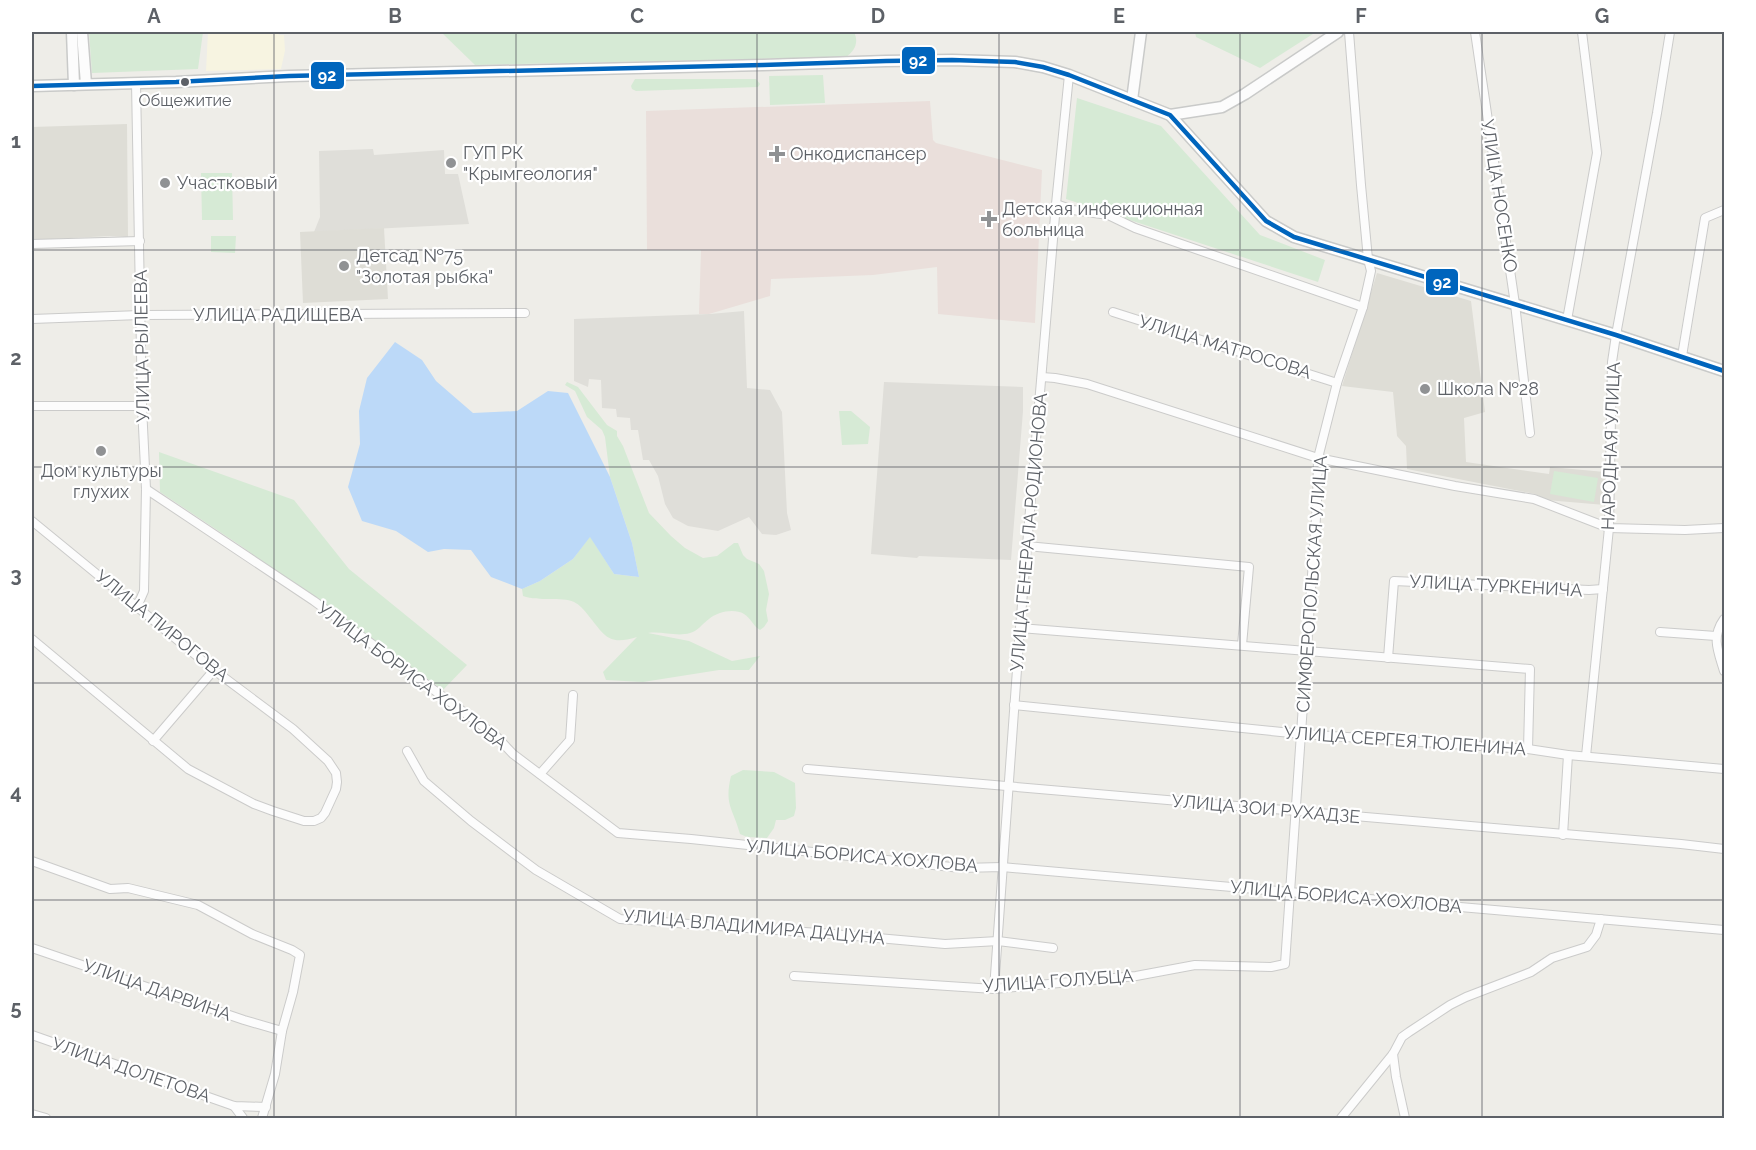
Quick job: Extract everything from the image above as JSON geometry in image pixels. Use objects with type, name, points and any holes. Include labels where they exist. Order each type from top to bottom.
[{"type":"main road","points":[[72,32],[74,85]]},
{"type":"main road","points":[[82,32],[86,84]]},
{"type":"main road","points":[[1132,100],[1141,32]]},
{"type":"main road","points":[[1170,115],[1222,107],[1338,32]]},
{"type":"main road","points":[[32,86],[289,76],[952,60],[1015,62],[1069,75],[1170,115],[1266,221],[1294,237],[1568,320],[1725,371]]},
{"type":"main road","points":[[1182,129],[1183,120],[1192,111]]},
{"type":"street","name":"СИМФЕРОПОЛЬСКАЯ УЛИЦА","points":[[1285,964],[1317,503],[1318,458],[1337,383],[1363,307],[1371,271],[1368,259],[1349,32]]},
{"type":"street","name":"УЛИЦА НОСЕНКО","points":[[1475,32],[1515,304],[1530,433]]},
{"type":"street","points":[[1568,320],[1597,153],[1582,32]]},
{"type":"street","name":"НАРОДНАЯ УЛИЦА","points":[[1586,756],[1609,528],[1612,362],[1670,32]]},
{"type":"street","name":"УЛИЦА ГЕНЕРАЛА РОДИОНОВА","points":[[994,989],[1020,628],[1069,75]]},
{"type":"street","name":"УЛИЦА РЫЛЕЕВА","points":[[136,83],[142,406],[146,489],[144,591],[137,607]]},
{"type":"street","points":[[1056,204],[1073,210],[1108,215],[1135,228],[1363,307]]},
{"type":"street","points":[[1682,356],[1705,218],[1725,210]]},
{"type":"street","points":[[32,244],[140,241]]},
{"type":"street","name":"УЛИЦА МАТРОСОВА","points":[[1113,312],[1337,383]]},
{"type":"street","name":"УЛИЦА РАДИЩЕВА","points":[[32,319],[140,315],[525,313]]},
{"type":"street","points":[[1042,378],[1087,384],[1318,458],[1455,486],[1534,499],[1609,528],[1685,530],[1725,528]]},
{"type":"street","points":[[32,406],[142,406]]},
{"type":"street","name":"УЛИЦА БОРИСА ХОХЛОВА","points":[[146,489],[314,601],[496,736],[513,754],[618,833],[961,868],[1002,867],[1725,930]]},
{"type":"street","name":"УЛИЦА ПИРОГОВА","points":[[32,522],[214,670],[293,729],[328,761],[336,773],[336,789],[321,818],[304,821],[254,804],[188,769],[153,741]]},
{"type":"street","points":[[1027,546],[1249,567],[1242,645]]},
{"type":"street","name":"УЛИЦА ТУРКЕНИЧА","points":[[1388,658],[1394,581],[1603,589]]},
{"type":"street","points":[[1725,619],[1716,636],[1725,671]]},
{"type":"street","points":[[1020,628],[1530,669],[1528,749]]},
{"type":"street","points":[[1660,632],[1716,636]]},
{"type":"street","points":[[32,639],[153,741],[214,670]]},
{"type":"street","points":[[540,774],[570,740],[573,695]]},
{"type":"street","name":"УЛИЦА СЕРГЕЯ ТЮЛЕНИНА","points":[[1014,705],[1301,734],[1528,749],[1568,755],[1725,769]]},
{"type":"street","name":"УЛИЦА ВЛАДИМИРА ДАЦУНА","points":[[407,751],[424,781],[471,821],[536,870],[620,919],[945,944],[998,941],[1053,948]]},
{"type":"street","points":[[1563,835],[1568,755]]},
{"type":"street","name":"УЛИЦА ЗОИ РУХАДЗЕ","points":[[807,769],[1725,849]]},
{"type":"street","points":[[32,861],[110,889],[128,888],[198,905],[252,934],[300,955],[282,1031],[275,1074],[262,1119]]},
{"type":"street","points":[[1341,1119],[1393,1054],[1402,1037],[1466,997],[1531,972],[1552,958],[1587,947],[1596,935],[1601,919]]},
{"type":"street","name":"УЛИЦА ДАРВИНА","points":[[32,948],[282,1031]]},
{"type":"street","name":"УЛИЦА ГОЛУБЦА","points":[[794,976],[994,989],[1136,976],[1195,965],[1271,967],[1285,964]]},
{"type":"street","name":"УЛИЦА ДОЛЕТОВА","points":[[32,1035],[234,1106],[266,1107]]},
{"type":"street","points":[[1393,1054],[1405,1119]]},
{"type":"street","points":[[234,1106],[243,1119]]},
{"type":"street","points":[[32,1114],[46,1119]]},
{"type":"shaded area","points":[[208,32],[278,32],[279,35],[284,35],[285,51],[281,69],[206,71]]},
{"type":"shaded area","points":[[930,101],[933,140],[936,143],[1042,170],[1035,323],[938,314],[937,267],[873,275],[771,279],[770,296],[709,314],[699,314],[701,250],[647,250],[646,111]]},
{"type":"shaded area","points":[[127,124],[128,237],[32,240],[32,127]]},
{"type":"shaded area","points":[[373,149],[374,155],[444,150],[445,174],[458,174],[469,224],[314,232],[320,217],[319,151]]},
{"type":"shaded area","name":"Детсад №75 \"Золотая рыбка\"","points":[[384,228],[388,299],[303,303],[300,232]]},
{"type":"shaded area","name":"Школа №28","points":[[1377,273],[1471,301],[1485,412],[1464,418],[1466,462],[1549,474],[1550,467],[1605,472],[1605,505],[1546,500],[1535,494],[1407,469],[1406,446],[1397,436],[1393,392],[1342,386]]},
{"type":"shaded area","points":[[744,311],[747,388],[770,390],[782,412],[787,513],[791,530],[776,535],[762,534],[749,517],[718,531],[688,526],[673,518],[665,504],[658,476],[649,460],[643,460],[638,430],[631,430],[630,418],[617,417],[616,409],[602,408],[601,380],[589,379],[588,387],[574,381],[574,319]]},
{"type":"shaded area","points":[[884,382],[1023,387],[1011,560],[919,556],[917,558],[871,554]]},
{"type":"green space","points":[[89,32],[203,32],[198,69],[92,73]]},
{"type":"green space","points":[[441,32],[854,32],[856,43],[852,52],[846,57],[475,65]]},
{"type":"green space","points":[[1195,32],[1316,32],[1260,68],[1196,37]]},
{"type":"green space","points":[[823,75],[825,103],[770,105],[769,76]]},
{"type":"green space","points":[[635,79],[756,79],[760,84],[758,87],[636,91],[631,86]]},
{"type":"green space","points":[[1077,98],[1161,126],[1260,235],[1325,260],[1318,282],[1066,199]]},
{"type":"green space","points":[[201,173],[232,173],[233,220],[202,220]]},
{"type":"green space","points":[[211,236],[236,236],[235,253],[211,252]]},
{"type":"green space","points":[[567,382],[578,387],[607,425],[617,431],[617,436],[649,513],[671,536],[685,548],[703,558],[717,556],[734,543],[738,543],[743,555],[759,564],[764,571],[769,594],[766,610],[768,621],[760,630],[744,614],[731,611],[712,617],[690,633],[648,633],[689,641],[732,661],[760,656],[749,670],[719,670],[643,682],[606,680],[603,672],[637,637],[613,640],[603,634],[582,608],[569,600],[536,599],[523,596],[522,589],[540,581],[573,559],[590,536],[614,574],[639,577],[632,543],[610,477],[605,437],[602,430],[587,417],[575,391],[565,385]]},
{"type":"green space","points":[[839,411],[851,411],[870,427],[868,444],[842,445]]},
{"type":"green space","points":[[159,452],[294,500],[349,569],[467,665],[443,690],[241,546],[160,492]]},
{"type":"green space","points":[[1554,471],[1598,478],[1594,502],[1550,494]]},
{"type":"green space","points":[[743,770],[774,772],[795,783],[794,816],[785,820],[776,820],[767,838],[747,837],[740,834],[730,806],[728,794],[731,776]]},
{"type":"water","points":[[395,342],[422,360],[436,381],[473,413],[517,411],[548,391],[568,393],[610,477],[632,543],[639,577],[614,574],[590,537],[573,559],[540,581],[522,589],[491,577],[471,550],[444,549],[428,552],[396,531],[362,521],[348,487],[360,444],[359,411],[367,378]]},
{"type":"transit line","name":"92","points":[[32,86],[289,76],[886,61],[1015,62],[1069,75],[1170,115],[1266,221],[1294,237],[1616,335],[1724,371]]},
{"type":"place","name":"Общежитие","points":[[185,82]]},
{"type":"place","name":"Онкодиспансер","points":[[777,154]]},
{"type":"place","name":"ГУП РК \"Крымгеология\"","points":[[451,163]]},
{"type":"place","name":"Участковый","points":[[165,183]]},
{"type":"place","name":"Детская инфекционная больница","points":[[989,219]]},
{"type":"place","name":"Детсад №75 \"Золотая рыбка\"","points":[[344,266]]},
{"type":"place","name":"Школа №28","points":[[1425,389]]},
{"type":"place","name":"Дом культуры глухих","points":[[101,451]]}]
